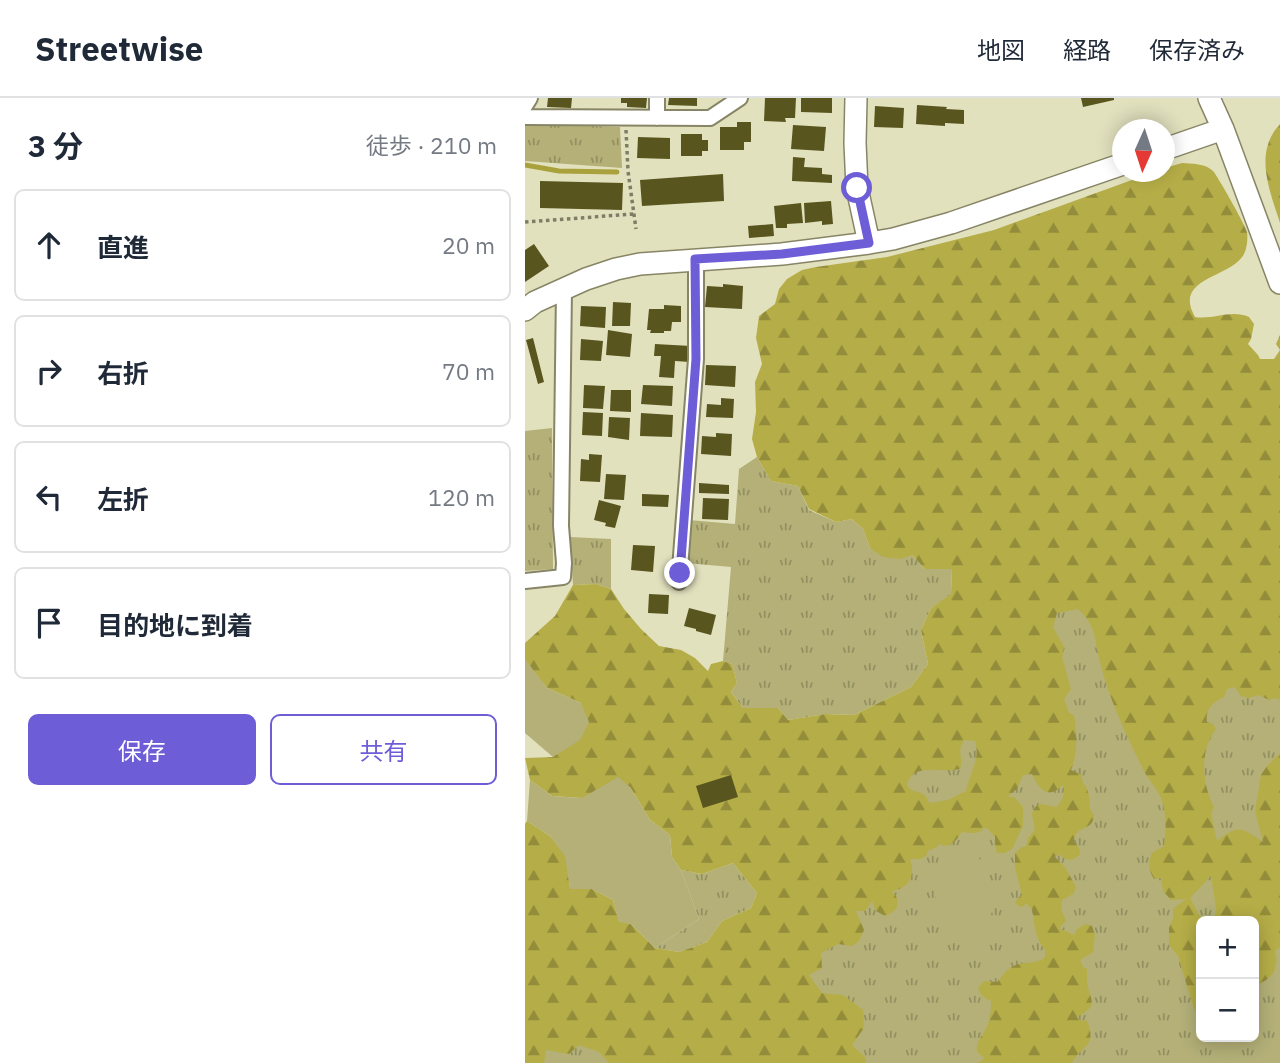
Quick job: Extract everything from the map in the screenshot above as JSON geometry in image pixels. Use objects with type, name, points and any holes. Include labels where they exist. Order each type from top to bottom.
[{"type":"street","points":[[525,106],[530,98]]},
{"type":"street","points":[[657,98],[657,118]]},
{"type":"street","points":[[525,117],[710,118],[740,98]]},
{"type":"street","points":[[856,98],[857,188],[869,243]]},
{"type":"street","points":[[1209,98],[1280,284]]},
{"type":"street","points":[[1175,145],[1223,129]]},
{"type":"street","points":[[525,310],[535,302],[586,279],[616,269],[695,259],[782,254],[893,239],[951,223],[1112,167]]},
{"type":"street","points":[[679,582],[696,359],[695,259]]},
{"type":"street","points":[[525,581],[563,577],[561,526],[564,289]]},
{"type":"path","points":[[625,118],[628,172],[636,229]]},
{"type":"path","points":[[525,222],[633,214]]},
{"type":"green space","points":[[525,124],[620,127],[622,168],[525,161]]},
{"type":"green space","points":[[1280,124],[1280,223],[1268,185],[1265,160],[1272,135]]},
{"type":"green space","points":[[1182,163],[1198,164],[1213,171],[1247,232],[1245,252],[1238,262],[1197,286],[1191,294],[1190,304],[1195,317],[1236,314],[1249,317],[1254,324],[1248,344],[1260,359],[1274,359],[1280,350],[1280,700],[1269,700],[1259,695],[1248,698],[1241,696],[1235,687],[1227,689],[1224,697],[1213,704],[1207,713],[1207,722],[1213,724],[1216,729],[1207,747],[1204,768],[1214,807],[1211,814],[1217,841],[1230,832],[1240,830],[1263,842],[1255,811],[1261,775],[1280,753],[1280,947],[1275,951],[1276,964],[1273,973],[1259,983],[1259,916],[1215,916],[1211,876],[1190,898],[1200,916],[1196,916],[1196,1012],[1194,1009],[1178,956],[1169,945],[1173,909],[1186,899],[1171,900],[1163,891],[1161,878],[1154,879],[1149,863],[1152,853],[1164,846],[1163,804],[1119,718],[1108,690],[1092,627],[1078,609],[1057,613],[1053,627],[1064,647],[1062,657],[1071,689],[1064,699],[1069,713],[1074,715],[1076,729],[1076,750],[1071,770],[1082,775],[1094,815],[1091,824],[1075,836],[1074,842],[1080,854],[1078,857],[1070,860],[1059,854],[1055,857],[1065,867],[1076,887],[1073,894],[1062,900],[1061,909],[1066,921],[1059,928],[1074,935],[1078,928],[1086,924],[1092,926],[1095,935],[1093,952],[1080,960],[1087,969],[1092,1001],[1089,1008],[1077,1017],[1087,1021],[1091,1036],[1072,1063],[978,1063],[984,1057],[979,1054],[977,1046],[989,1021],[991,1001],[980,993],[978,988],[984,981],[997,982],[1013,966],[1045,957],[1032,909],[1026,903],[1021,907],[1015,903],[1022,895],[1015,868],[1015,854],[1026,846],[1028,838],[1035,830],[1032,814],[1036,806],[1041,804],[1057,807],[1064,791],[1063,785],[1053,792],[1045,791],[1032,774],[1023,775],[1017,789],[1008,796],[1015,798],[1023,807],[1023,826],[1012,849],[997,853],[995,837],[984,828],[977,833],[962,832],[950,845],[939,844],[928,851],[926,856],[910,859],[910,880],[903,887],[892,891],[897,898],[897,907],[893,912],[885,916],[876,911],[872,901],[865,911],[856,911],[864,930],[859,941],[852,946],[838,944],[821,953],[822,968],[809,975],[822,993],[843,995],[863,1010],[864,1028],[852,1045],[865,1057],[866,1063],[609,1063],[599,1052],[579,1045],[569,1054],[546,1050],[544,1063],[525,1063],[527,821],[550,836],[566,856],[570,888],[592,889],[613,900],[619,921],[631,924],[655,948],[679,952],[707,942],[722,921],[751,908],[757,893],[733,863],[702,874],[681,870],[672,857],[670,835],[650,820],[630,787],[582,798],[552,796],[530,780],[525,758],[553,757],[581,703],[547,688],[525,661],[525,643],[555,616],[573,585],[596,584],[611,589],[624,609],[659,646],[681,650],[695,658],[708,671],[711,664],[723,661],[732,664],[737,683],[731,692],[743,708],[778,708],[788,720],[825,714],[854,715],[911,687],[928,664],[921,630],[931,608],[951,594],[952,569],[925,569],[912,555],[900,559],[883,557],[870,548],[863,529],[852,519],[836,522],[809,509],[798,486],[771,481],[757,457],[752,439],[756,412],[755,382],[762,364],[756,338],[759,316],[775,304],[779,289],[787,279],[802,270],[887,257],[994,230],[1126,182],[1175,182],[1175,165]],"holes":[[[964,740],[975,741],[976,760],[966,791],[948,800],[929,803],[924,795],[907,785],[915,773],[960,769]]]},
{"type":"green space","points":[[552,428],[553,569],[525,571],[525,431]]},
{"type":"green space","points":[[757,457],[771,481],[798,486],[809,510],[836,522],[852,519],[863,529],[870,548],[912,555],[925,569],[952,569],[951,595],[931,608],[921,630],[928,664],[911,687],[854,715],[825,714],[788,720],[778,708],[743,708],[731,692],[737,683],[732,664],[723,661],[731,567],[686,563],[689,520],[735,524],[739,469]]},
{"type":"green space","points":[[570,537],[611,539],[611,589],[596,584],[573,585]]},
{"type":"green space","points":[[1080,587],[1280,678],[1280,1063],[525,1063],[525,992],[673,1054],[843,791]]},
{"type":"green space","points":[[525,659],[547,688],[581,703],[589,722],[580,740],[553,757],[525,733]]},
{"type":"green space","points":[[618,777],[630,787],[650,820],[670,835],[672,857],[681,870],[699,919],[655,948],[631,924],[619,922],[613,900],[592,889],[570,889],[565,856],[550,836],[527,821],[530,780],[552,796],[582,798]]},
{"type":"green space","points":[[968,851],[976,854],[981,861],[992,911],[984,928],[970,937],[958,933],[952,927],[936,896],[948,862],[956,854]]},
{"type":"green space","points":[[733,863],[757,893],[751,908],[722,921],[707,942],[679,952],[655,948],[699,919],[681,870],[702,874]]},
{"type":"building","points":[[548,98],[572,98],[571,108],[547,107]]},
{"type":"building","points":[[621,98],[647,98],[646,108],[627,107],[627,103],[621,103]]},
{"type":"building","points":[[669,98],[697,98],[697,106],[668,105]]},
{"type":"building","points":[[765,98],[796,98],[795,118],[785,118],[786,122],[764,121]]},
{"type":"building","points":[[801,98],[832,98],[832,113],[801,112]]},
{"type":"building","points":[[1081,98],[1114,98],[1114,100],[1083,107]]},
{"type":"building","points":[[917,105],[964,110],[964,124],[916,124]]},
{"type":"building","points":[[875,106],[904,108],[903,128],[874,127]]},
{"type":"building","points":[[737,122],[751,122],[751,142],[744,142],[744,150],[720,150],[720,127],[737,127]]},
{"type":"building","points":[[793,125],[826,127],[824,151],[791,149]]},
{"type":"building","points":[[681,134],[702,134],[702,140],[708,140],[708,151],[702,151],[702,156],[681,156]]},
{"type":"building","points":[[638,137],[670,138],[670,159],[637,158]]},
{"type":"building","points":[[793,157],[805,158],[804,167],[822,168],[822,174],[832,175],[832,183],[792,181]]},
{"type":"building","points":[[723,174],[724,201],[642,206],[640,180]]},
{"type":"building","points":[[540,181],[623,183],[622,210],[540,208]]},
{"type":"building","points":[[831,201],[833,224],[822,225],[822,221],[805,223],[804,203]]},
{"type":"building","points":[[801,203],[803,223],[776,228],[774,206]]},
{"type":"building","points":[[773,224],[774,236],[749,238],[748,226]]},
{"type":"building","points":[[534,244],[549,266],[525,282],[525,250]]},
{"type":"building","points":[[723,284],[743,286],[742,309],[705,307],[707,286],[723,287]]},
{"type":"building","points":[[613,302],[631,303],[630,326],[612,326]]},
{"type":"building","points":[[664,305],[681,306],[681,322],[672,322],[671,331],[650,333],[651,330],[647,330],[649,309],[664,309]]},
{"type":"building","points":[[581,306],[606,307],[605,328],[580,326]]},
{"type":"building","points":[[608,330],[632,334],[630,357],[606,355]]},
{"type":"building","points":[[533,338],[544,382],[538,384],[526,340]]},
{"type":"building","points":[[581,339],[603,341],[601,361],[580,360]]},
{"type":"building","points":[[655,344],[691,346],[690,362],[675,361],[674,378],[659,377],[661,356],[654,356]]},
{"type":"building","points":[[706,365],[736,366],[735,387],[705,385]]},
{"type":"building","points":[[584,385],[605,386],[603,409],[583,408]]},
{"type":"building","points":[[643,385],[673,386],[672,406],[641,404]]},
{"type":"building","points":[[611,390],[631,390],[631,412],[610,411]]},
{"type":"building","points":[[721,398],[734,399],[733,418],[706,417],[707,404],[721,405]]},
{"type":"building","points":[[583,412],[603,413],[602,436],[582,435]]},
{"type":"building","points":[[641,413],[673,415],[672,437],[640,436]]},
{"type":"building","points":[[609,417],[630,418],[629,440],[608,437]]},
{"type":"building","points":[[716,433],[732,434],[731,456],[701,454],[702,436],[716,437]]},
{"type":"building","points":[[589,454],[602,455],[600,482],[580,481],[581,459],[589,460]]},
{"type":"building","points":[[606,474],[626,475],[624,500],[604,499]]},
{"type":"building","points":[[699,483],[729,485],[729,494],[699,493]]},
{"type":"building","points":[[642,494],[669,495],[668,507],[642,506]]},
{"type":"building","points":[[703,498],[729,499],[728,520],[702,519]]},
{"type":"building","points":[[599,500],[621,506],[615,528],[594,520]]},
{"type":"building","points":[[633,545],[655,546],[653,572],[631,570]]},
{"type":"building","points":[[649,594],[669,595],[668,614],[648,613]]},
{"type":"building","points":[[689,608],[716,615],[711,635],[684,626]]},
{"type":"building","points":[[731,775],[738,797],[703,808],[696,786]]},
{"type":"waterway","points":[[525,165],[559,171],[617,172]]},
{"type":"route","points":[[680,573],[696,359],[695,259],[782,254],[869,243],[857,188]]}]
